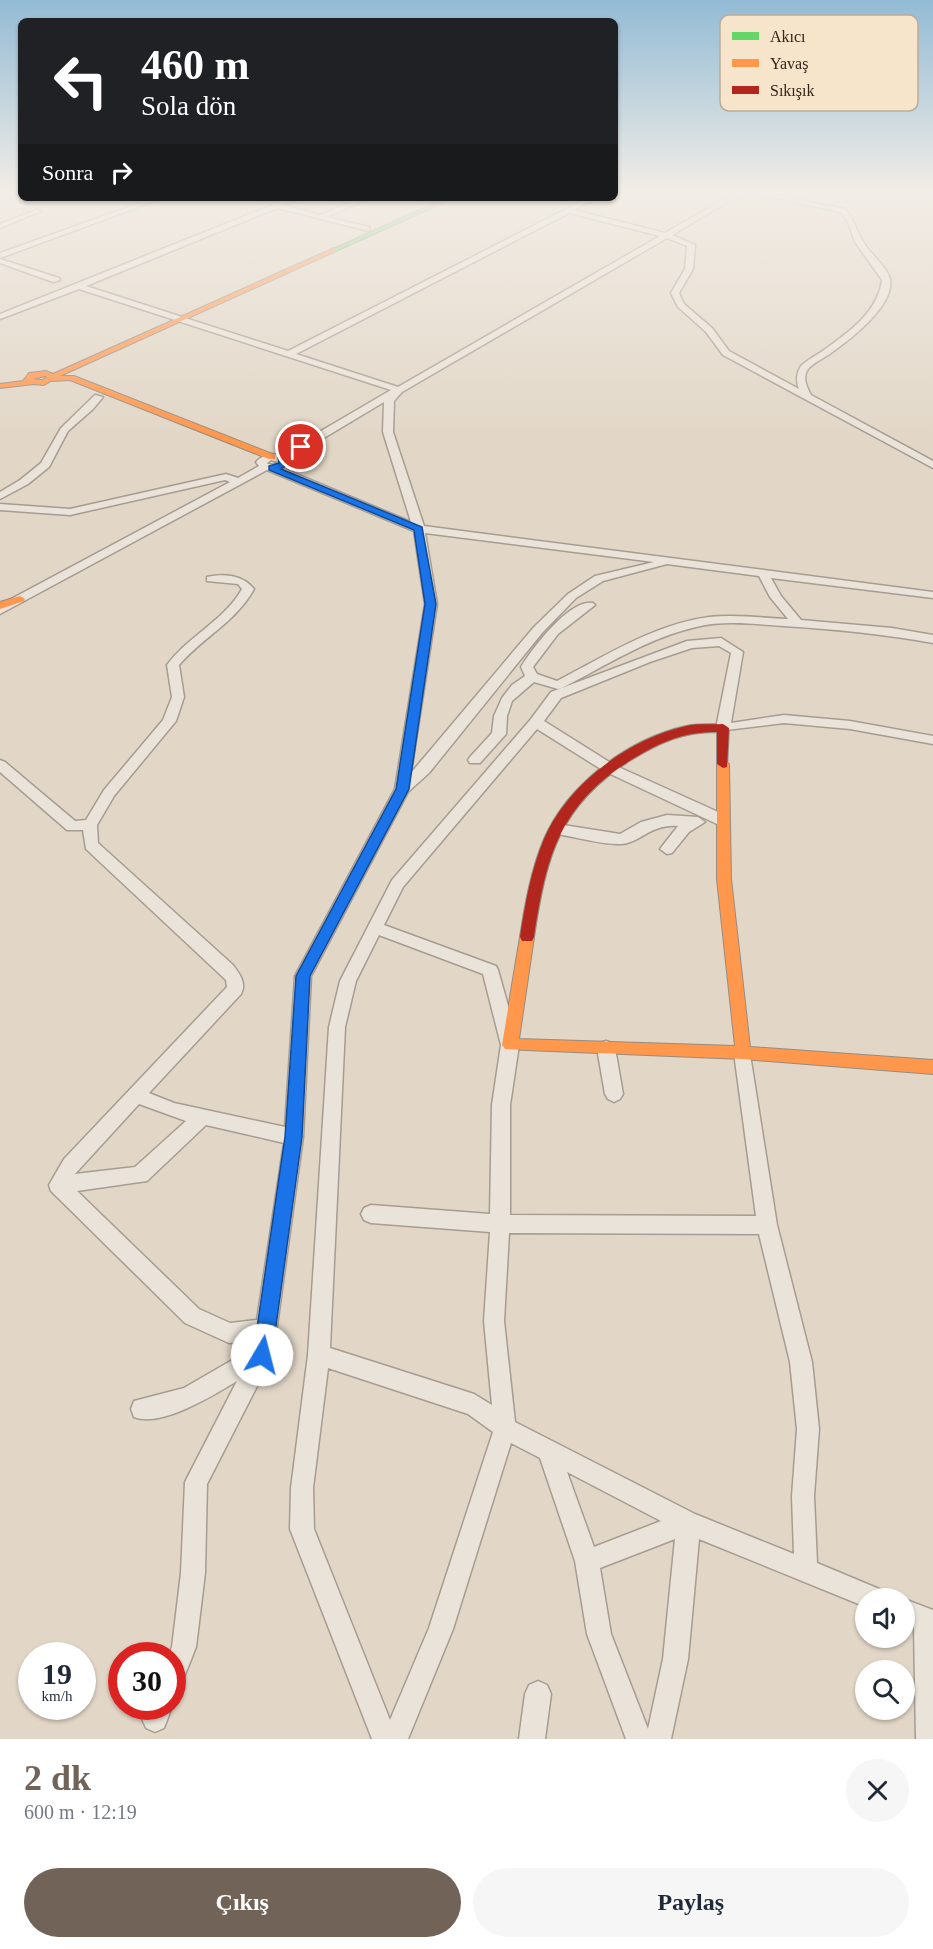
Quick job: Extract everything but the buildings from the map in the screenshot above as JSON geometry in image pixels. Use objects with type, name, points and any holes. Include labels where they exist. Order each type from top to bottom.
[{"type":"street","points":[[39,274],[56,280]]},
{"type":"street","points":[[0,317],[109,274]]},
{"type":"street","points":[[49,378],[267,274]]},
{"type":"street","points":[[175,316],[273,274]]},
{"type":"street","points":[[291,353],[445,274]]},
{"type":"street","points":[[0,608],[240,482],[597,274]]},
{"type":"street","points":[[686,274],[675,293],[681,305],[709,330],[726,353],[933,465]]},
{"type":"street","points":[[807,396],[799,380],[801,373],[806,366],[865,322],[885,286],[886,277],[883,274]]},
{"type":"street","points":[[80,286],[399,390]]},
{"type":"street","points":[[49,378],[271,463]]},
{"type":"street","points":[[0,386],[30,380],[71,378],[419,529],[933,595]]},
{"type":"street","points":[[0,379],[30,380]]},
{"type":"street","points":[[185,1642],[193,1572],[196,1482],[262,1355],[294,1137],[303,976],[402,789],[430,604],[419,529],[388,432],[389,401],[399,390]]},
{"type":"street","points":[[0,496],[24,482],[45,465],[64,430],[98,397]]},
{"type":"street","points":[[0,507],[70,512],[226,477],[240,482]]},
{"type":"street","points":[[402,789],[424,770],[538,630],[572,597],[599,578],[674,561]]},
{"type":"street","points":[[762,572],[776,597],[797,623]]},
{"type":"street","points":[[58,1185],[71,1165],[235,989],[234,979],[227,969],[91,845],[90,825],[109,793],[169,721],[178,697],[172,665],[185,648],[220,623],[242,602],[248,590],[241,581],[211,579]]},
{"type":"street","points":[[589,605],[560,622],[547,638],[527,668],[532,677],[558,685],[666,632],[697,623],[740,619],[892,632],[933,639]]},
{"type":"street","points":[[385,1739],[302,1529],[302,1488],[319,1355],[337,1027],[348,981],[397,884],[537,722],[555,695],[691,644],[721,642],[737,652],[723,728],[724,879],[743,1053],[767,1225],[801,1362],[808,1429],[803,1496],[806,1571]]},
{"type":"street","points":[[475,760],[499,734],[500,711],[508,697],[518,685],[532,677]]},
{"type":"street","points":[[395,1739],[441,1629],[505,1428],[494,1321],[500,1224],[501,1105],[534,890],[566,811],[609,768],[624,758],[687,730],[723,728],[784,718],[850,725],[933,740]]},
{"type":"street","points":[[537,722],[609,768],[722,820]]},
{"type":"street","points":[[0,765],[72,826],[90,825]]},
{"type":"street","points":[[557,829],[622,839],[646,826],[667,820],[693,822],[722,820]]},
{"type":"street","points":[[667,849],[693,822]]},
{"type":"street","points":[[376,928],[490,970],[510,1045]]},
{"type":"street","points":[[510,1045],[743,1053],[933,1067]]},
{"type":"street","points":[[606,1048],[614,1094]]},
{"type":"street","points":[[135,1095],[173,1110],[294,1137]]},
{"type":"street","points":[[58,1185],[140,1175],[202,1117]]},
{"type":"street","points":[[58,1185],[192,1316],[229,1333],[266,1330]]},
{"type":"street","points":[[371,1214],[500,1224],[767,1225]]},
{"type":"street","points":[[142,1409],[188,1398],[262,1355]]},
{"type":"street","points":[[319,1355],[474,1405],[505,1428],[688,1523],[855,1591]]},
{"type":"street","points":[[549,1452],[587,1561],[599,1634],[628,1716],[639,1739]]},
{"type":"street","points":[[587,1561],[688,1523]]},
{"type":"street","points":[[658,1739],[665,1716],[682,1608],[688,1523]]},
{"type":"street","points":[[921,1617],[929,1739]]},
{"type":"street","points":[[532,1739],[538,1694]]},
{"type":"traffic: slow","points":[[52,377],[280,274]]},
{"type":"traffic: slow","points":[[46,373],[52,377],[44,383],[27,381],[32,375],[46,373]]},
{"type":"traffic: slow","points":[[52,379],[71,378],[272,457]]},
{"type":"traffic: slow","points":[[0,386],[31,383]]},
{"type":"traffic: slow","points":[[0,606],[20,599]]},
{"type":"traffic: slow","points":[[723,764],[724,879],[743,1053]]},
{"type":"traffic: slow","points":[[527,937],[510,1045],[743,1053],[933,1067]]},
{"type":"traffic: jam","points":[[527,937],[540,871],[551,839],[566,811],[590,785],[620,762],[653,742],[690,729],[723,728],[723,764]]},
{"type":"route","points":[[262,1355],[294,1137],[303,976],[402,789],[430,604],[419,529],[272,468],[284,464],[284,460],[281,459],[301,447]]}]
